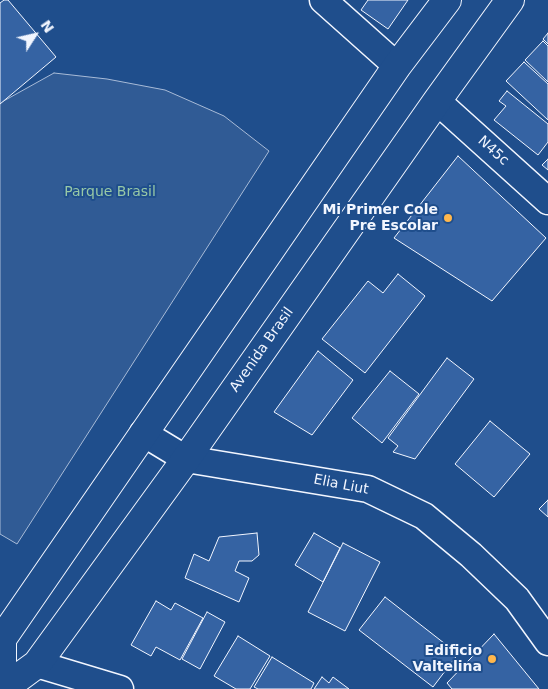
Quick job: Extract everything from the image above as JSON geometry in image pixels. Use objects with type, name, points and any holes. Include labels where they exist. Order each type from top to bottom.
[{"type":"street","points":[[323,0],[397,66]]},
{"type":"street","name":"Avenida Brasil","points":[[2,689],[2,640],[397,66],[447,0]]},
{"type":"street","name":"Avenida Brasil","points":[[2,689],[37,664],[186,459],[510,0]]},
{"type":"street","name":"N45c","points":[[437,101],[548,201]]},
{"type":"street","name":"Elia Liut","points":[[143,433],[186,459],[368,489],[424,516],[471,555],[517,599],[548,642]]},
{"type":"street","points":[[37,664],[120,689]]},
{"type":"shaded area","name":"Parque Brasil","points":[[54,73],[107,79],[165,90],[224,116],[269,151],[17,544],[0,534],[0,103]]},
{"type":"building","points":[[8,0],[56,57],[0,104],[0,3]]},
{"type":"building","points":[[368,0],[408,0],[388,29],[361,10]]},
{"type":"building","points":[[548,33],[548,44],[543,39]]},
{"type":"building","points":[[543,41],[548,46],[548,82],[525,60]]},
{"type":"building","points":[[524,62],[548,84],[548,120],[506,81]]},
{"type":"building","points":[[507,91],[548,124],[548,142],[538,155],[494,120],[506,106],[499,101]]},
{"type":"building","points":[[458,156],[546,238],[492,301],[394,238]]},
{"type":"building","points":[[548,159],[548,170],[542,165]]},
{"type":"building","points":[[398,274],[425,296],[365,373],[322,339],[368,281],[383,293]]},
{"type":"building","points":[[318,351],[353,380],[312,435],[274,412]]},
{"type":"building","points":[[447,358],[474,379],[415,459],[393,452],[398,446],[388,438]]},
{"type":"building","points":[[390,371],[419,394],[382,443],[352,418]]},
{"type":"building","points":[[490,421],[530,454],[494,497],[455,464]]},
{"type":"building","points":[[548,500],[548,517],[539,509]]},
{"type":"building","points":[[257,533],[259,555],[252,561],[239,561],[235,571],[249,578],[239,602],[185,578],[194,554],[209,561],[219,537]]},
{"type":"building","points":[[314,533],[340,548],[323,582],[295,565]]},
{"type":"building","points":[[343,543],[380,562],[345,631],[308,612]]},
{"type":"building","points":[[385,597],[458,654],[433,687],[359,630]]},
{"type":"building","points":[[156,601],[171,610],[175,603],[203,618],[180,660],[156,647],[151,656],[131,645]]},
{"type":"building","points":[[207,612],[225,622],[200,669],[182,659]]},
{"type":"building","name":"Edificio Valtelina","points":[[494,634],[539,689],[452,689],[447,683]]},
{"type":"building","points":[[238,636],[270,656],[250,689],[236,689],[214,676]]},
{"type":"building","points":[[272,657],[314,683],[311,689],[258,689],[254,687]]},
{"type":"building","points":[[322,677],[329,683],[333,677],[349,689],[314,689]]},
{"type":"place","name":"Mi Primer Cole Pre Escolar","points":[[448,218]]},
{"type":"place","name":"Edificio Valtelina","points":[[492,659]]}]
